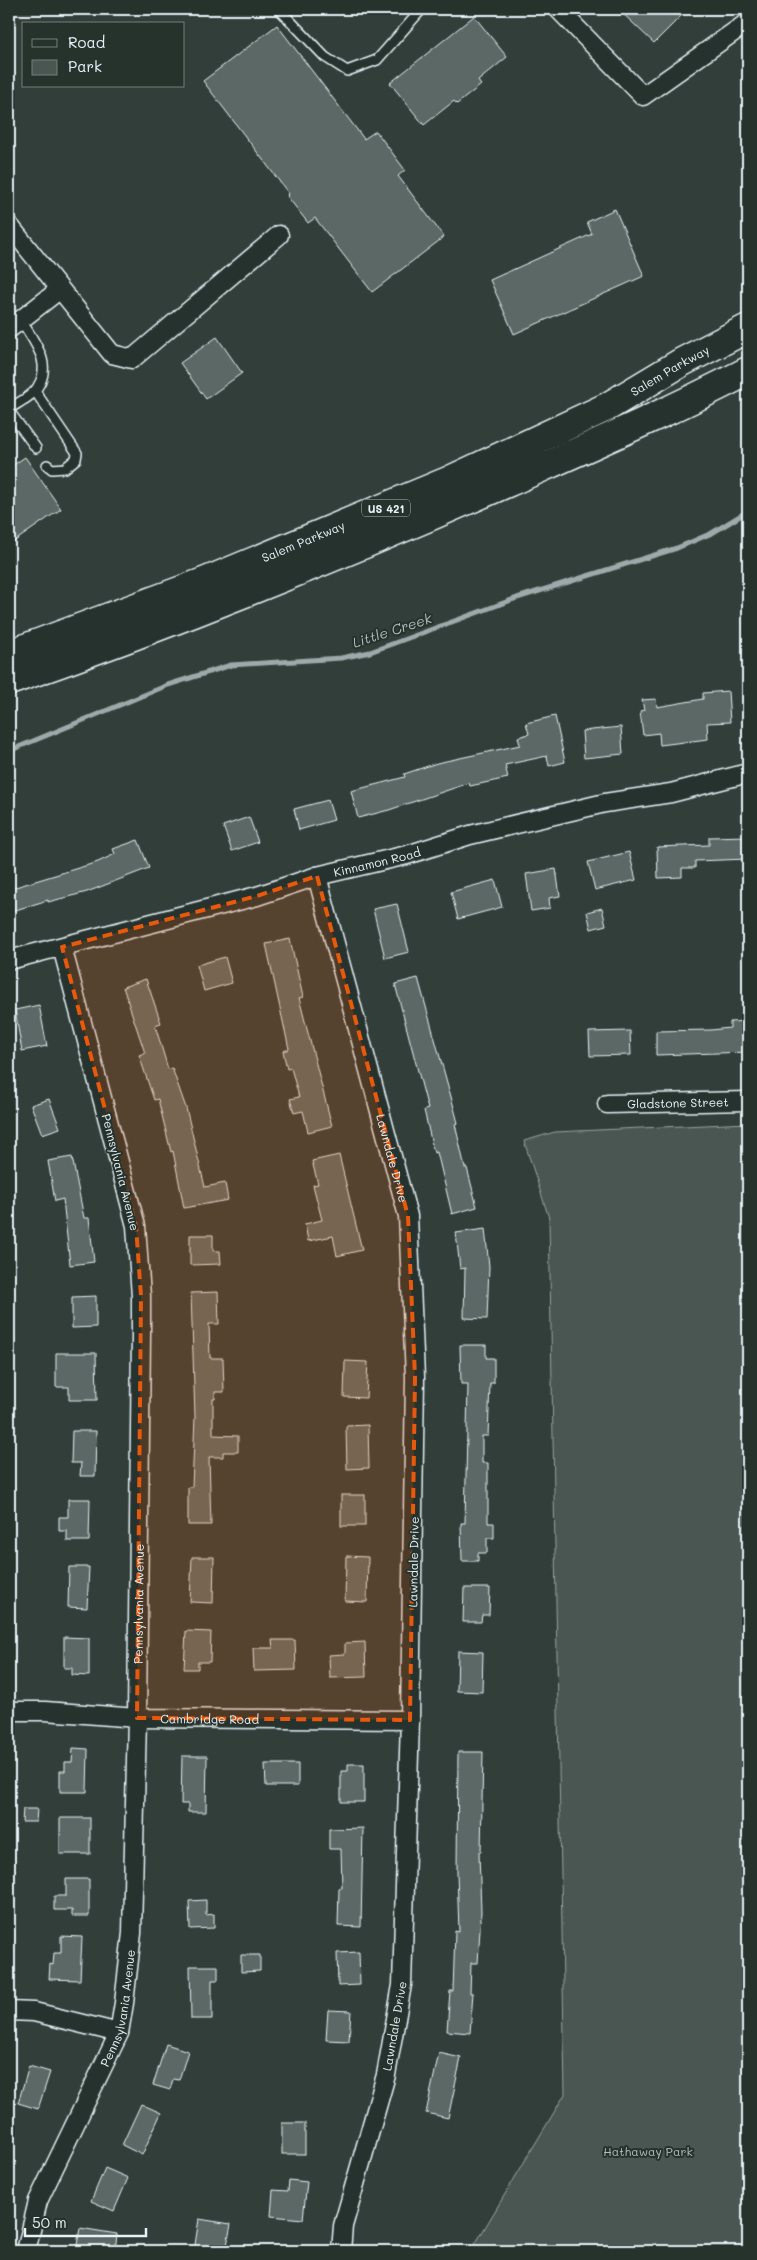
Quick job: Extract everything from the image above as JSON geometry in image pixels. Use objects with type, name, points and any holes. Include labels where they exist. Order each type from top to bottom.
[{"type":"highway","name":"Salem Parkway","points":[[9,654],[204,582],[439,485],[608,407],[682,362],[748,328]]},
{"type":"highway","name":"Salem Parkway","points":[[9,681],[204,609],[376,540],[620,433],[748,371]]},
{"type":"street","points":[[558,9],[643,96],[748,22]]},
{"type":"street","points":[[9,225],[112,354],[132,359],[279,235]]},
{"type":"street","points":[[15,324],[59,290]]},
{"type":"street","name":"Kinnamon Road","points":[[9,960],[257,896],[317,876],[407,855],[470,836],[605,803],[671,793],[748,773]]},
{"type":"street","name":"Lawndale Drive","points":[[317,876],[408,1216],[415,1376],[410,1720],[402,1984],[386,2076],[343,2226],[341,2251]]},
{"type":"street","name":"Pennsylvania Avenue","points":[[26,2251],[38,2201],[119,2033],[132,1933],[137,1718],[141,1296],[136,1226],[62,947]]},
{"type":"street","name":"Gladstone Street","points":[[607,1104],[748,1101]]},
{"type":"street","name":"Cambridge Road","points":[[9,1711],[45,1711],[137,1718],[410,1720]]},
{"type":"street","points":[[9,2011],[34,2012],[119,2033]]},
{"type":"lane","points":[[278,9],[325,58],[348,71],[377,60],[422,9]]},
{"type":"lane","points":[[15,324],[42,356],[44,366],[35,391],[9,410],[36,448]]},
{"type":"lane","points":[[35,391],[77,452],[76,459],[65,468],[58,470],[47,466]]},
{"type":"highlighted area","points":[[317,876],[408,1216],[415,1377],[410,1720],[137,1718],[141,1296],[136,1226],[62,947],[257,896]]},
{"type":"green space","name":"Hathaway Park","points":[[748,1123],[748,2251],[471,2251],[565,2094],[549,1218],[524,1141],[555,1132]]},
{"type":"building","points":[[618,9],[688,9],[654,43]]},
{"type":"building","points":[[474,16],[507,57],[478,81],[481,85],[457,104],[454,101],[424,125],[390,83]]},
{"type":"building","points":[[277,25],[364,139],[376,131],[405,170],[398,176],[444,237],[372,292],[315,218],[308,223],[287,196],[289,194],[203,81]]},
{"type":"building","points":[[615,209],[644,276],[514,334],[490,280],[592,234],[587,222]]},
{"type":"building","points":[[217,337],[242,373],[206,399],[180,363]]},
{"type":"building","points":[[25,457],[61,509],[9,545],[9,468]]},
{"type":"building","points":[[728,691],[730,722],[707,723],[708,739],[660,745],[659,733],[643,735],[640,711],[644,710],[642,700],[656,699],[657,707],[703,699],[703,693]]},
{"type":"building","points":[[555,716],[565,762],[549,766],[547,756],[505,765],[508,778],[470,786],[469,783],[389,810],[358,818],[351,791],[405,777],[404,774],[437,763],[520,745],[518,737],[529,734],[526,723]]},
{"type":"building","points":[[621,727],[623,754],[584,758],[582,731]]},
{"type":"building","points":[[328,800],[334,820],[299,830],[294,809]]},
{"type":"building","points":[[249,817],[258,842],[232,851],[223,826]]},
{"type":"building","points":[[748,836],[748,859],[695,861],[695,868],[682,868],[682,877],[658,878],[657,847],[709,845],[709,837]]},
{"type":"building","points":[[138,840],[149,868],[87,892],[48,902],[48,900],[9,912],[9,889],[98,862],[115,854],[113,849]]},
{"type":"building","points":[[629,852],[636,880],[595,890],[588,862]]},
{"type":"building","points":[[556,869],[560,896],[549,898],[550,908],[531,911],[526,874]]},
{"type":"building","points":[[495,880],[502,907],[458,919],[451,892]]},
{"type":"building","points":[[397,904],[409,952],[385,958],[373,909]]},
{"type":"building","points":[[602,908],[606,925],[591,929],[587,912]]},
{"type":"building","points":[[290,939],[303,997],[299,998],[332,1126],[308,1132],[303,1111],[294,1113],[290,1099],[299,1097],[291,1068],[287,1069],[283,1051],[289,1049],[266,944]]},
{"type":"building","points":[[225,957],[232,983],[204,991],[197,965]]},
{"type":"building","points":[[418,978],[458,1123],[455,1124],[465,1168],[467,1168],[477,1207],[452,1214],[437,1152],[434,1153],[424,1110],[428,1109],[395,984]]},
{"type":"building","points":[[146,979],[161,1023],[155,1025],[168,1069],[172,1068],[186,1108],[205,1187],[225,1183],[228,1200],[184,1208],[173,1151],[171,1152],[158,1099],[154,1100],[139,1055],[145,1053],[123,987]]},
{"type":"building","points":[[39,1005],[47,1046],[22,1051],[15,1010]]},
{"type":"building","points":[[748,1021],[748,1052],[656,1055],[656,1031],[730,1028],[730,1022]]},
{"type":"building","points":[[630,1031],[631,1055],[590,1056],[589,1032]]},
{"type":"building","points":[[49,1099],[60,1128],[42,1134],[31,1105]]},
{"type":"building","points":[[339,1155],[362,1250],[337,1256],[333,1236],[308,1241],[305,1224],[322,1220],[313,1185],[318,1184],[312,1161]]},
{"type":"building","points":[[72,1157],[84,1218],[89,1218],[94,1262],[70,1265],[63,1199],[55,1201],[48,1161]]},
{"type":"building","points":[[485,1229],[489,1266],[487,1319],[464,1318],[465,1268],[460,1269],[456,1233]]},
{"type":"building","points":[[190,1235],[213,1235],[213,1251],[220,1251],[221,1264],[190,1265]]},
{"type":"building","points":[[218,1292],[219,1324],[209,1324],[210,1358],[223,1358],[224,1392],[215,1392],[215,1399],[213,1399],[213,1435],[238,1436],[238,1452],[223,1452],[223,1457],[209,1457],[211,1525],[188,1525],[188,1487],[192,1487],[195,1417],[191,1293]]},
{"type":"building","points":[[96,1296],[96,1327],[72,1328],[72,1297]]},
{"type":"building","points":[[460,1345],[486,1345],[486,1358],[494,1358],[494,1383],[490,1383],[488,1436],[482,1436],[482,1463],[488,1463],[488,1523],[494,1523],[494,1538],[487,1538],[487,1553],[478,1553],[478,1561],[462,1561],[461,1523],[465,1523],[468,1384],[461,1384]]},
{"type":"building","points":[[56,1353],[96,1353],[97,1400],[69,1400],[69,1387],[56,1387]]},
{"type":"building","points":[[345,1361],[368,1362],[366,1398],[344,1397]]},
{"type":"building","points":[[368,1425],[369,1468],[347,1469],[346,1426]]},
{"type":"building","points":[[72,1431],[96,1431],[95,1476],[80,1476],[81,1463],[71,1463]]},
{"type":"building","points":[[341,1495],[365,1495],[365,1526],[341,1526]]},
{"type":"building","points":[[68,1499],[90,1499],[89,1541],[67,1541],[67,1531],[59,1531],[59,1517],[68,1517]]},
{"type":"building","points":[[346,1556],[368,1557],[367,1602],[345,1601]]},
{"type":"building","points":[[192,1557],[214,1557],[213,1603],[190,1602]]},
{"type":"building","points":[[69,1567],[89,1567],[87,1608],[68,1607]]},
{"type":"building","points":[[464,1588],[490,1588],[489,1615],[482,1615],[481,1622],[463,1622]]},
{"type":"building","points":[[186,1631],[211,1632],[210,1662],[198,1662],[198,1669],[184,1669]]},
{"type":"building","points":[[64,1637],[89,1638],[89,1676],[72,1675],[72,1668],[64,1668]]},
{"type":"building","points":[[272,1640],[295,1640],[296,1670],[254,1671],[253,1648],[273,1648]]},
{"type":"building","points":[[365,1642],[366,1677],[330,1678],[329,1655],[345,1654],[345,1643]]},
{"type":"building","points":[[458,1651],[483,1652],[482,1692],[457,1691]]},
{"type":"building","points":[[73,1748],[88,1749],[87,1792],[60,1792],[60,1771],[65,1771],[65,1762],[72,1762]]},
{"type":"building","points":[[458,1752],[483,1752],[481,1852],[479,1852],[481,1912],[478,1963],[471,1963],[470,1993],[473,1993],[470,2033],[447,2031],[450,1991],[453,1991],[455,1931],[459,1932],[457,1872]]},
{"type":"building","points":[[182,1756],[207,1756],[206,1812],[188,1812],[188,1804],[181,1804]]},
{"type":"building","points":[[265,1764],[298,1764],[298,1786],[266,1786]]},
{"type":"building","points":[[348,1764],[364,1764],[364,1802],[341,1802],[341,1771],[348,1771]]},
{"type":"building","points":[[23,1809],[37,1809],[36,1822],[22,1822]]},
{"type":"building","points":[[60,1818],[90,1818],[90,1854],[60,1854]]},
{"type":"building","points":[[363,1828],[361,1927],[338,1926],[339,1888],[342,1888],[341,1849],[329,1849],[329,1829]]},
{"type":"building","points":[[66,1879],[89,1879],[89,1916],[72,1916],[72,1910],[54,1910],[54,1896],[66,1896]]},
{"type":"building","points":[[206,1900],[206,1915],[214,1914],[214,1928],[190,1929],[189,1901]]},
{"type":"building","points":[[61,1936],[82,1937],[80,1980],[49,1979],[50,1964],[53,1965],[54,1953],[61,1953]]},
{"type":"building","points":[[359,1952],[360,1985],[338,1986],[337,1953]]},
{"type":"building","points":[[241,1955],[260,1955],[260,1971],[241,1972]]},
{"type":"building","points":[[190,1966],[218,1966],[218,1980],[212,1980],[212,2019],[191,2019]]},
{"type":"building","points":[[328,2010],[351,2011],[349,2041],[326,2040]]},
{"type":"building","points":[[166,2044],[188,2051],[179,2080],[173,2079],[170,2090],[153,2085]]},
{"type":"building","points":[[439,2053],[461,2058],[448,2118],[426,2113]]},
{"type":"building","points":[[29,2066],[50,2072],[38,2109],[18,2103]]},
{"type":"building","points":[[141,2104],[161,2113],[142,2155],[122,2145]]},
{"type":"building","points":[[282,2123],[305,2123],[305,2154],[282,2154]]},
{"type":"building","points":[[105,2168],[128,2178],[114,2211],[91,2201]]},
{"type":"building","points":[[289,2180],[307,2182],[303,2219],[271,2216],[273,2190],[288,2191]]},
{"type":"building","points":[[199,2219],[231,2224],[226,2251],[194,2251]]},
{"type":"building","points":[[80,2228],[117,2234],[115,2251],[76,2251]]},
{"type":"waterway","name":"Little Creek","points":[[9,751],[168,685],[231,665],[341,658],[370,652],[517,598],[677,548],[712,533],[748,511]]}]
